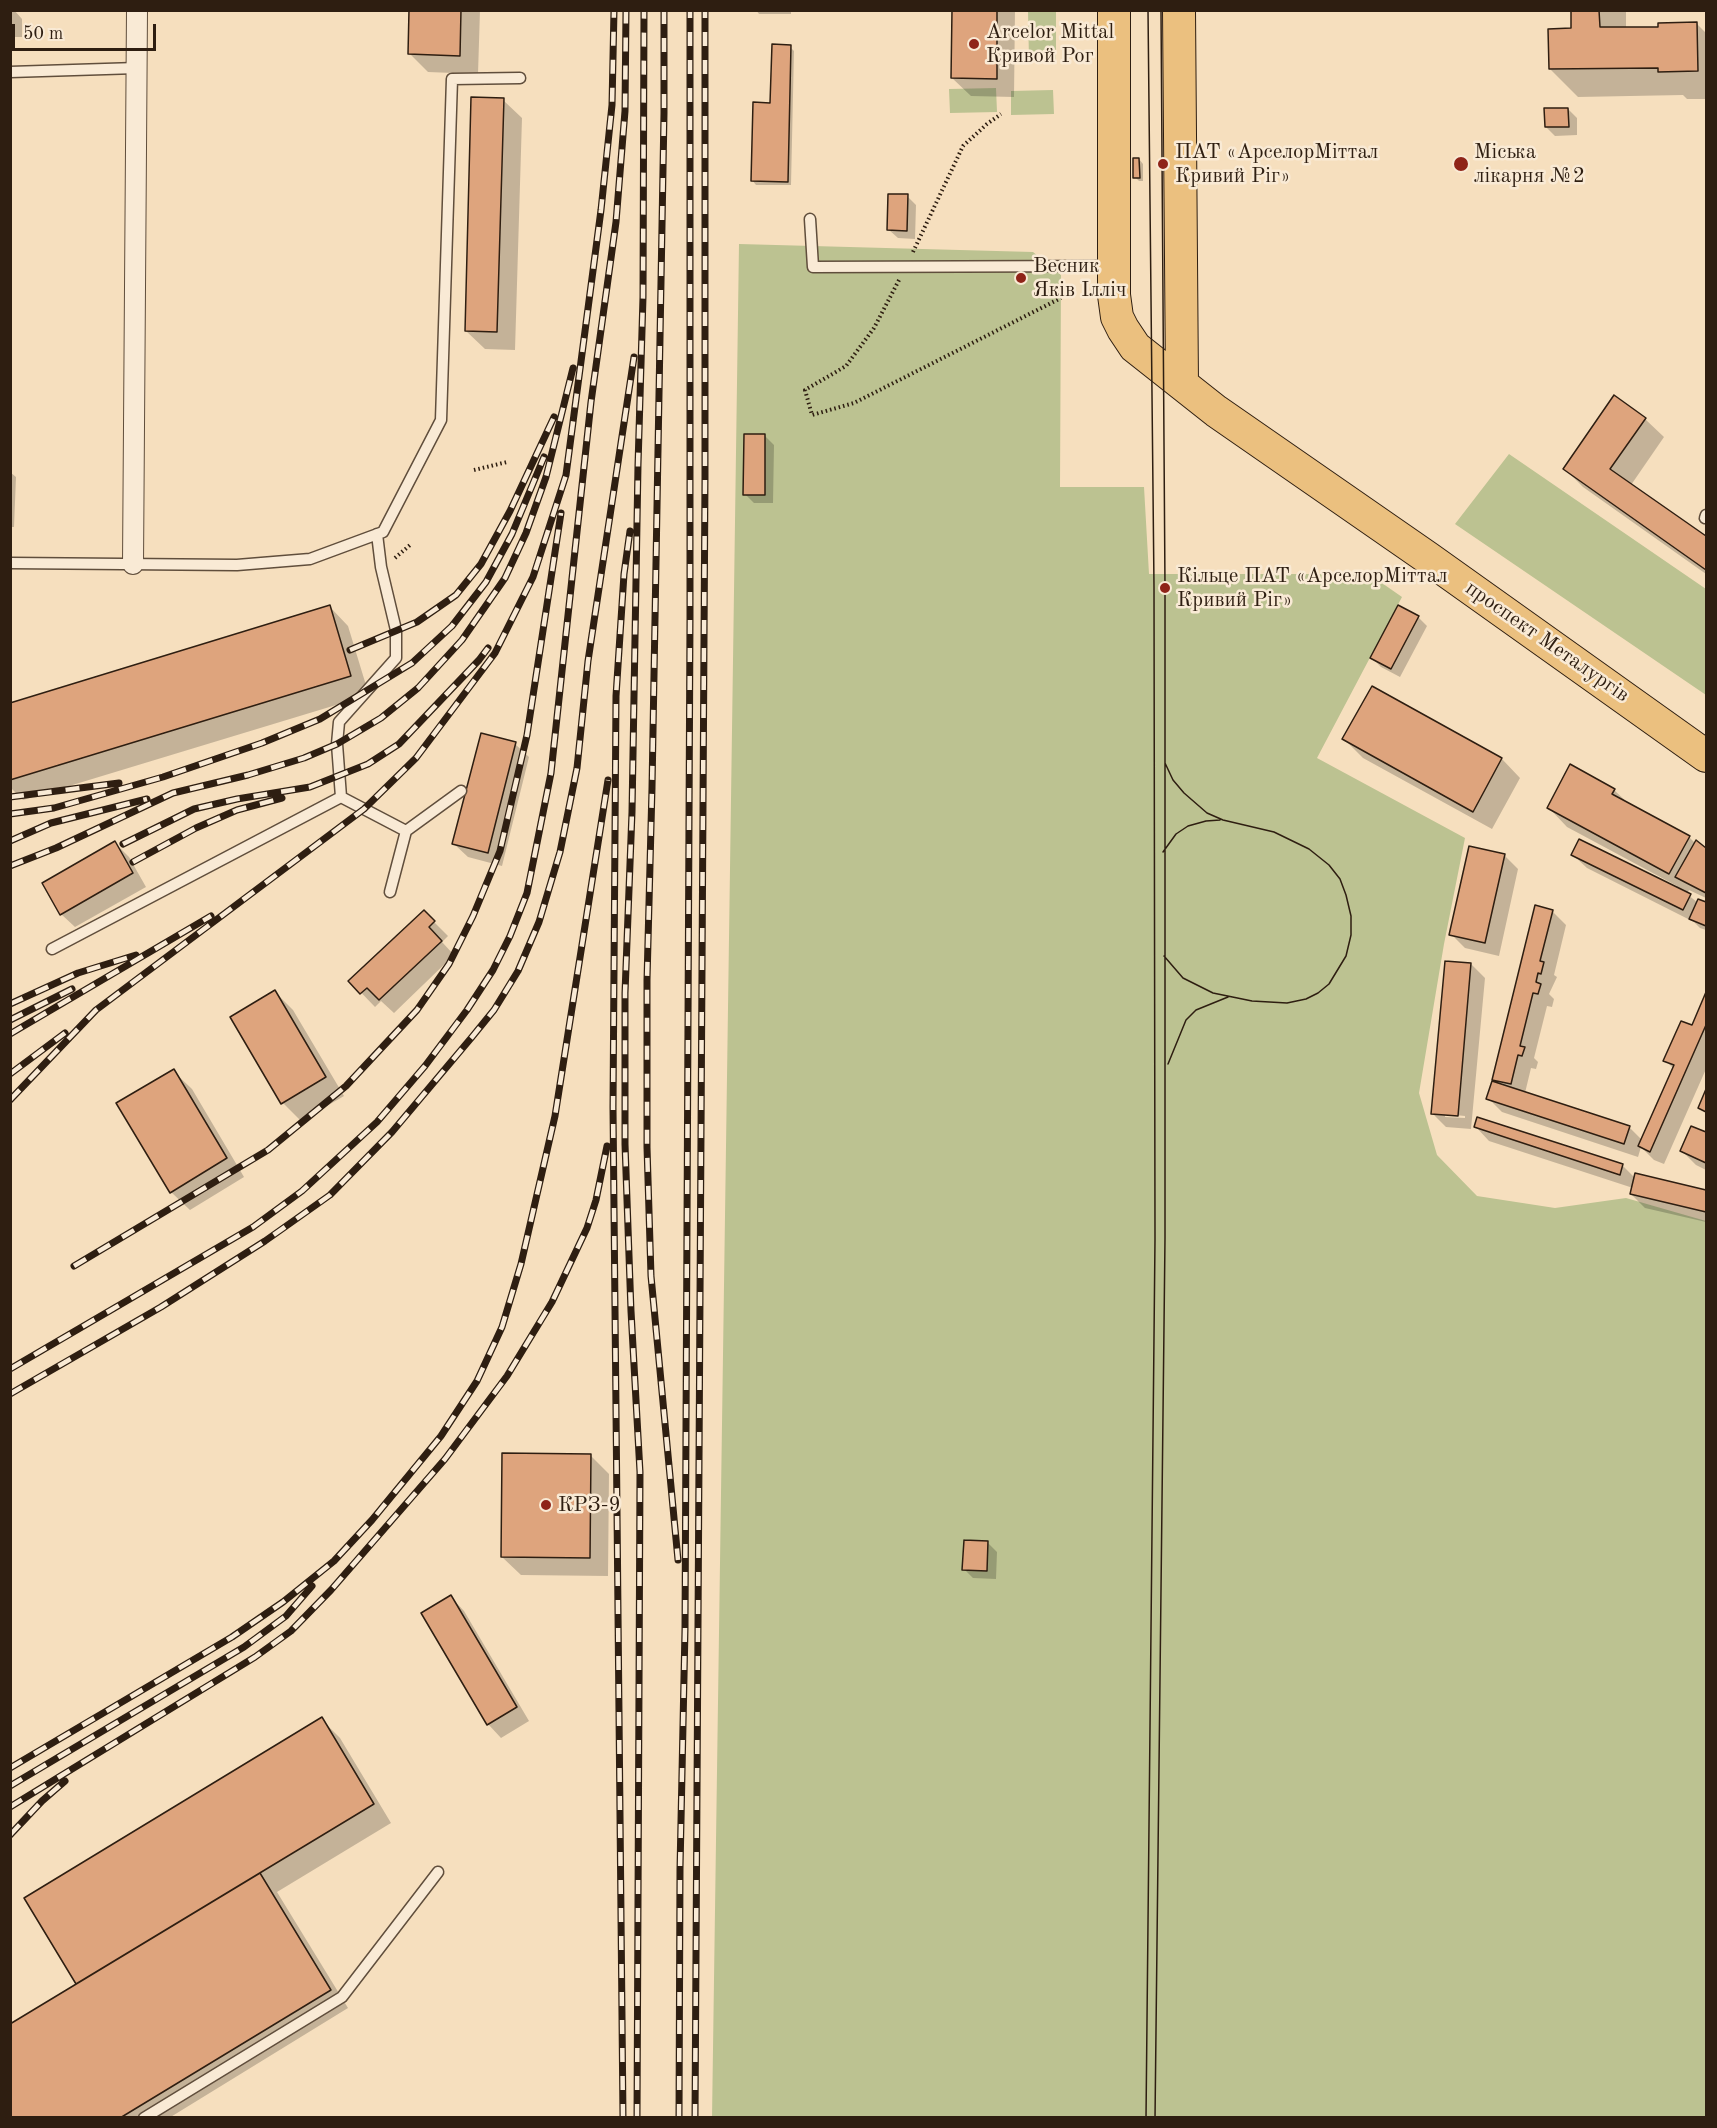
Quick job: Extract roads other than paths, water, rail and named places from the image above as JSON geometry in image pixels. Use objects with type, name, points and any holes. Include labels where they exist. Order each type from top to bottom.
[{"type":"main road","name":"проспект Металургів","points":[[1114,10],[1115,307],[1123,329],[1135,347],[1216,411],[1707,756]]},
{"type":"main road","points":[[1179,10],[1182,384]]},
{"type":"street","points":[[133,564],[137,10]]},
{"type":"lane","points":[[10,72],[137,68]]},
{"type":"lane","points":[[10,563],[237,565],[310,559],[383,532],[441,420],[452,79],[520,78]]},
{"type":"lane","points":[[810,219],[813,267],[1114,266]]},
{"type":"lane","points":[[341,797],[339,722],[396,658],[396,630],[381,567],[377,534]]},
{"type":"lane","points":[[390,892],[406,831],[461,791]]},
{"type":"lane","points":[[341,797],[406,831]]},
{"type":"lane","points":[[52,949],[341,797]]},
{"type":"lane","points":[[144,2118],[342,1997],[438,1872]]},
{"type":"tram line","points":[[1146,2118],[1155,1239],[1154,587],[1148,10]]},
{"type":"tram line","points":[[1155,2118],[1165,1238],[1165,588],[1161,10]]},
{"type":"tram line","points":[[1164,956],[1183,978],[1213,993],[1252,1001],[1287,1003],[1306,999],[1329,984],[1346,956],[1351,935],[1351,916],[1346,895],[1340,879],[1329,865],[1309,849],[1274,832],[1223,820],[1207,813],[1173,780],[1165,763]]},
{"type":"tram line","points":[[1163,852],[1176,834],[1188,826],[1220,820]]},
{"type":"tram line","points":[[1168,1064],[1186,1020],[1196,1010],[1228,997]]},
{"type":"railway","points":[[10,1100],[96,1010],[364,809],[416,758],[495,653],[533,577],[566,475],[601,210],[612,105],[614,10]]},
{"type":"railway","points":[[10,1369],[253,1227],[302,1191],[377,1122],[425,1066],[467,1010],[493,970],[510,936],[527,893],[551,773],[591,402],[616,222],[625,111],[626,10]]},
{"type":"railway","points":[[637,2118],[640,1472],[625,1144],[625,993],[632,812],[643,297],[644,10]]},
{"type":"railway","points":[[664,10],[664,113],[647,980],[647,1147],[651,1276],[678,1560]]},
{"type":"railway","points":[[679,2118],[680,1869],[685,1629],[690,618],[690,10]]},
{"type":"railway","points":[[695,2118],[705,477],[705,10]]},
{"type":"railway","points":[[10,1394],[161,1307],[265,1241],[330,1195],[392,1132],[472,1037],[494,1010],[518,971],[539,922],[560,852],[577,768],[588,661],[634,357]]},
{"type":"railway","points":[[10,866],[56,848],[173,793],[248,775],[304,758],[337,744],[381,718],[418,688],[462,640],[505,578],[526,533],[546,477],[573,368]]},
{"type":"railway","points":[[350,650],[417,622],[456,595],[481,564],[510,511],[554,417]]},
{"type":"railway","points":[[10,814],[54,808],[163,777],[262,743],[320,719],[412,663],[452,626],[486,582],[512,534],[544,457]]},
{"type":"railway","points":[[74,1266],[268,1150],[346,1086],[417,1010],[449,964],[473,916],[500,851],[527,735],[561,513]]},
{"type":"railway","points":[[623,2118],[613,1107],[616,696],[624,574],[630,531]]},
{"type":"railway","points":[[123,844],[194,809],[237,799],[310,787],[368,764],[399,744],[488,648]]},
{"type":"railway","points":[[10,1768],[232,1637],[283,1602],[334,1561],[372,1520],[441,1436],[477,1381],[502,1327],[521,1264],[555,1116],[608,780]]},
{"type":"railway","points":[[10,797],[119,783]]},
{"type":"railway","points":[[133,862],[196,828],[237,810],[282,798]]},
{"type":"railway","points":[[10,841],[51,823],[147,799]]},
{"type":"railway","points":[[10,1034],[211,916]]},
{"type":"railway","points":[[10,1004],[78,973],[136,955]]},
{"type":"railway","points":[[10,1020],[72,989]]},
{"type":"railway","points":[[10,1074],[65,1033]]},
{"type":"railway","points":[[10,1807],[255,1657],[291,1631],[331,1590],[445,1459],[507,1376],[552,1302],[587,1228],[596,1200],[607,1146]]},
{"type":"railway","points":[[10,1786],[244,1647],[286,1616],[312,1586]]},
{"type":"railway","points":[[10,1835],[42,1801],[65,1781]]},
{"type":"place","name":"Arcelor Mittal Кривой Рог","points":[[974,44]]},
{"type":"place","name":"ПАТ «АрселорМіттал Кривий Ріг»","points":[[1163,164]]},
{"type":"place","name":"Міська лікарня №2","points":[[1461,164]]},
{"type":"place","name":"Весник Яків Ілліч","points":[[1021,278]]},
{"type":"place","name":"Кільце ПАТ «АрселорМіттал Кривий Ріг»","points":[[1165,588]]},
{"type":"place","name":"КРЗ-9","points":[[546,1505]]}]
